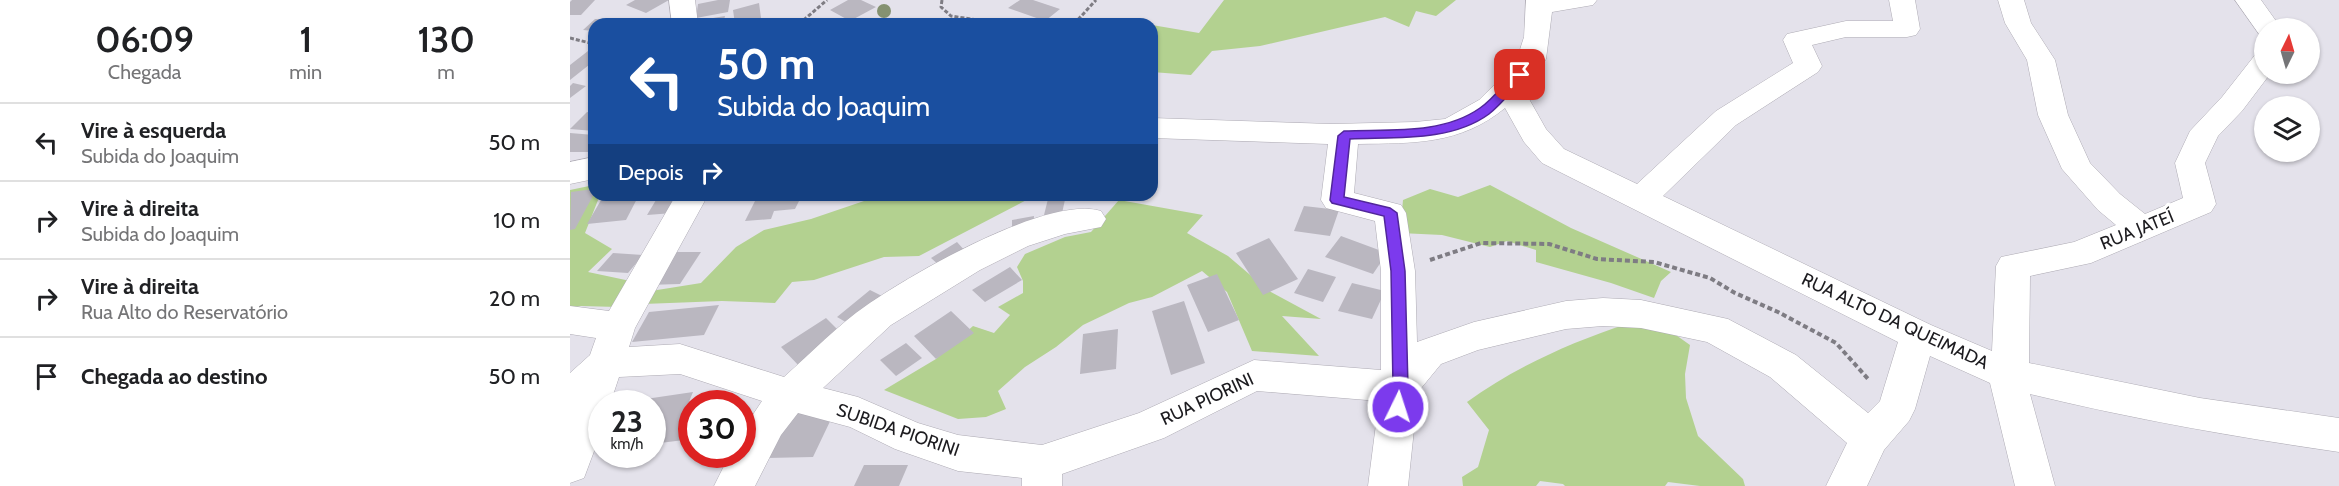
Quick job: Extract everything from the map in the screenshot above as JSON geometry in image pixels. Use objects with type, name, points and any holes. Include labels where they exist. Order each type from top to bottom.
[{"type":"street","points":[[682,0],[684,18]]},
{"type":"street","points":[[1158,128],[1344,136],[1419,132],[1457,126],[1484,111],[1509,89],[1532,61],[1539,3],[1584,0]]},
{"type":"street","points":[[1641,199],[1726,118],[1808,66],[1796,40],[1846,29],[1907,29],[1902,0]]},
{"type":"street","points":[[2011,0],[2018,23],[2041,60],[2053,115],[2077,169],[2109,202],[2142,229]]},
{"type":"street","points":[[2248,0],[2261,18]]},
{"type":"street","name":"RUA JATEÍ","points":[[2008,374],[2013,266],[2079,254],[2200,204],[2190,163],[2205,131],[2232,104],[2254,75]]},
{"type":"street","name":"RUA ALTO DA QUEIMADA","points":[[1509,89],[1534,135],[1553,156],[1918,335],[2008,374],[2107,397],[2200,415],[2339,435]]},
{"type":"street","points":[[1344,136],[1337,200],[1390,213],[1398,271],[1400,387],[1388,486]]},
{"type":"street","points":[[570,173],[588,169]]},
{"type":"street","points":[[570,465],[618,327],[689,201]]},
{"type":"street","points":[[735,486],[767,423],[790,395],[879,315],[968,261],[1016,237],[1064,222],[1090,219]]},
{"type":"street","points":[[1400,387],[1428,352],[1474,336],[1566,315],[1603,312],[1641,314],[1715,329],[1754,350],[1783,366],[1870,438]]},
{"type":"street","points":[[570,320],[618,327]]},
{"type":"street","points":[[1846,486],[1870,438],[1896,410],[1918,335]]},
{"type":"street","name":"SUBIDA PIORINI","points":[[606,363],[680,359],[790,395],[858,413],[909,437],[958,453],[1042,474]]},
{"type":"street","points":[[570,396],[606,363]]},
{"type":"street","points":[[2008,374],[2035,486]]},
{"type":"street","name":"RUA PIORINI","points":[[1042,474],[1150,426],[1254,375],[1400,387]]},
{"type":"path","points":[[806,18],[827,0]]},
{"type":"path","points":[[942,0],[941,7],[951,16],[964,18]]},
{"type":"path","points":[[1080,18],[1096,0]]},
{"type":"path","points":[[570,38],[588,42]]},
{"type":"green space","points":[[1224,0],[1456,0],[1436,16],[1416,11],[1409,27],[1385,17],[1260,46],[1212,51],[1191,75],[1158,72],[1158,26],[1199,33]]},
{"type":"green space","points":[[1490,185],[1571,228],[1671,272],[1661,281],[1654,298],[1536,262],[1536,250],[1507,241],[1490,247],[1442,235],[1400,233],[1403,200],[1430,189],[1458,197]]},
{"type":"green space","points":[[588,186],[588,201],[598,201],[585,233],[612,249],[588,272],[635,282],[618,307],[570,308],[570,190]]},
{"type":"green space","points":[[864,201],[1024,201],[919,256],[884,257],[814,280],[792,282],[775,303],[722,301],[643,304],[651,291],[701,283],[736,247],[764,230],[811,219]]},
{"type":"green space","points":[[1118,201],[1203,215],[1187,233],[1228,256],[1269,291],[1321,319],[1282,316],[1319,356],[1252,351],[1227,292],[1202,271],[1152,297],[1129,303],[1083,325],[1056,347],[1025,367],[998,391],[1006,409],[986,417],[958,419],[884,390],[936,359],[973,326],[994,333],[1010,315],[998,307],[1023,293],[1023,281],[1017,267],[1025,254],[1065,237],[1091,232]]},
{"type":"green space","points":[[1627,324],[1666,328],[1690,345],[1685,374],[1686,398],[1698,436],[1743,479],[1745,486],[1700,486],[1668,482],[1665,486],[1565,486],[1540,481],[1536,486],[1463,486],[1462,477],[1478,467],[1489,430],[1467,402],[1504,378],[1544,357]]},
{"type":"building","points":[[572,0],[595,0],[581,15],[570,15]]},
{"type":"building","points":[[635,0],[669,0],[646,13],[626,5]]},
{"type":"building","points":[[730,0],[728,12],[696,18],[698,4]]},
{"type":"building","points":[[848,0],[861,0],[876,7],[856,18],[845,18],[830,10]]},
{"type":"building","points":[[1020,0],[1033,0],[1060,9],[1049,18],[1036,18],[1008,8]]},
{"type":"building","points":[[759,3],[761,18],[734,18],[733,10]]},
{"type":"building","points":[[588,51],[588,66],[570,80],[570,65]]},
{"type":"building","points":[[573,83],[586,86],[570,98],[570,86]]},
{"type":"building","points":[[587,112],[588,112],[588,130],[570,129]]},
{"type":"building","points":[[570,133],[588,134],[588,152],[570,152]]},
{"type":"building","points":[[588,190],[588,201],[590,201],[575,229],[570,230],[571,192]]},
{"type":"building","points":[[600,201],[636,201],[626,220],[587,224]]},
{"type":"building","points":[[655,201],[680,201],[673,213],[647,215]]},
{"type":"building","points":[[755,201],[799,201],[795,209],[774,211],[771,219],[745,221]]},
{"type":"building","points":[[1048,201],[1065,201],[1061,218],[1043,219]]},
{"type":"building","points":[[1304,206],[1339,210],[1330,236],[1294,231]]},
{"type":"building","points":[[1034,216],[1033,230],[1012,234],[1012,220]]},
{"type":"building","points":[[1341,236],[1387,253],[1373,274],[1325,257]]},
{"type":"building","points":[[1269,238],[1298,279],[1263,295],[1236,253]]},
{"type":"building","points":[[957,242],[966,252],[941,267],[931,258]]},
{"type":"building","points":[[669,252],[701,252],[680,284],[646,285]]},
{"type":"building","points":[[613,253],[643,255],[628,273],[597,271]]},
{"type":"building","points":[[1010,267],[1022,280],[985,302],[972,290]]},
{"type":"building","points":[[1308,269],[1336,277],[1323,302],[1294,293]]},
{"type":"building","points":[[1217,274],[1239,320],[1208,332],[1187,285]]},
{"type":"building","points":[[1352,283],[1385,291],[1372,319],[1338,311]]},
{"type":"building","points":[[870,290],[890,300],[856,328],[837,317]]},
{"type":"building","points":[[1184,301],[1205,363],[1171,375],[1152,311]]},
{"type":"building","points":[[719,305],[704,335],[632,342],[649,312]]},
{"type":"building","points":[[951,311],[974,333],[936,359],[914,336]]},
{"type":"building","points":[[826,318],[845,337],[800,367],[781,347]]},
{"type":"building","points":[[1118,329],[1116,369],[1080,374],[1083,334]]},
{"type":"building","points":[[906,343],[922,358],[896,376],[880,360]]},
{"type":"building","points":[[678,394],[678,441],[666,442],[666,396]]},
{"type":"building","points":[[789,413],[834,413],[813,457],[767,458]]},
{"type":"building","points":[[864,465],[908,465],[899,486],[854,486]]},
{"type":"route","points":[[1398,407],[1400,315],[1398,271],[1390,213],[1337,200],[1344,136],[1419,132],[1457,126],[1484,111],[1509,89],[1520,75]]}]
